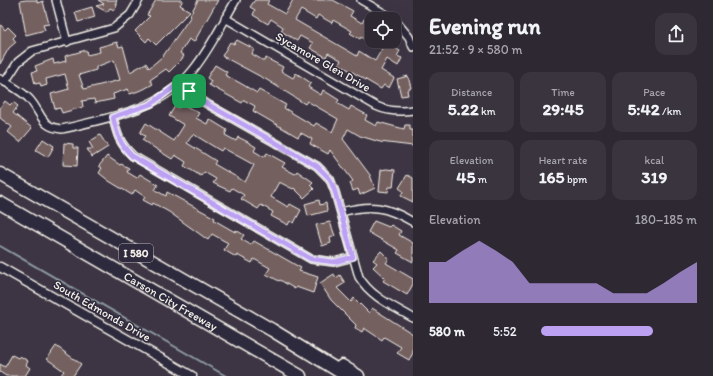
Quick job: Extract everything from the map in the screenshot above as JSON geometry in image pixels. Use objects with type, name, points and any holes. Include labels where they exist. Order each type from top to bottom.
[{"type":"highway","name":"Carson City Freeway","points":[[0,174],[272,330]]},
{"type":"highway","name":"Carson City Freeway","points":[[0,203],[300,376]]},
{"type":"highway","points":[[212,325],[293,376]]},
{"type":"highway","name":"I 580","points":[[272,330],[347,376]]},
{"type":"highway","points":[[272,330],[304,342],[358,376]]},
{"type":"street","points":[[56,0],[67,42]]},
{"type":"street","points":[[139,0],[130,15],[114,28],[32,51],[18,62],[3,81],[31,101],[44,123],[50,127],[62,129],[113,117],[151,104],[181,82],[192,71],[204,56],[236,0]]},
{"type":"street","points":[[361,0],[382,12]]},
{"type":"street","name":"Sycamore Glen Drive","points":[[225,18],[376,106],[385,110],[400,112],[413,110]]},
{"type":"street","points":[[401,27],[410,37],[413,48]]},
{"type":"street","points":[[181,82],[200,100],[317,166],[330,179],[359,277],[365,288],[413,318]]},
{"type":"street","points":[[113,117],[118,138],[132,156],[311,259],[334,262],[353,257]]},
{"type":"street","points":[[341,212],[362,207],[379,207],[401,215],[413,222]]},
{"type":"street","name":"South Edmonds Drive","points":[[0,267],[192,376]]},
{"type":"building","points":[[37,0],[37,3],[43,1],[49,24],[43,25],[45,30],[26,35],[20,1]]},
{"type":"building","points":[[98,0],[117,0],[115,4],[117,5],[114,10],[110,8],[107,12],[96,6],[104,4]]},
{"type":"building","points":[[156,0],[183,0],[180,5],[190,11],[156,45],[149,38],[146,42],[135,31],[150,16],[147,15]]},
{"type":"building","points":[[198,0],[218,0],[194,42],[189,39],[180,53],[184,56],[181,60],[169,72],[166,69],[150,80],[153,84],[144,89],[130,94],[128,89],[113,94],[114,99],[95,103],[94,99],[82,101],[83,107],[62,113],[60,108],[55,109],[51,94],[69,89],[65,74],[46,79],[47,85],[41,87],[40,83],[35,84],[32,72],[37,71],[35,66],[53,59],[54,64],[66,61],[65,56],[86,50],[87,55],[100,52],[99,47],[117,42],[119,47],[123,46],[130,72],[146,63],[149,68],[163,56],[191,16],[190,15]],"holes":[[[114,60],[120,80],[84,89],[79,75],[96,70],[96,67]]]},
{"type":"building","points":[[255,0],[269,0],[267,4],[285,14],[293,0],[333,0],[353,11],[350,16],[362,23],[365,20],[365,39],[361,37],[360,39],[350,33],[352,31],[333,20],[332,23],[318,15],[316,19],[301,10],[295,20],[357,56],[359,51],[375,61],[382,49],[380,48],[395,48],[400,51],[397,56],[402,58],[398,66],[387,59],[381,70],[394,78],[389,88],[384,85],[381,89],[339,64],[341,60],[328,53],[326,57],[310,48],[313,43],[300,36],[297,41],[281,31],[283,27],[271,19],[268,24],[253,15],[255,10],[250,7]]},
{"type":"building","points":[[92,7],[95,17],[78,22],[75,12]]},
{"type":"building","points":[[0,24],[5,30],[8,27],[16,35],[13,38],[16,42],[9,48],[0,64]]},
{"type":"building","points":[[237,40],[254,49],[252,54],[264,61],[266,58],[283,67],[281,71],[293,78],[296,73],[311,83],[308,87],[321,95],[323,90],[339,100],[337,103],[349,110],[351,106],[367,115],[365,120],[376,126],[378,122],[404,129],[405,125],[410,125],[410,130],[413,130],[413,146],[380,142],[360,136],[348,129],[343,139],[370,175],[375,188],[360,195],[358,189],[353,191],[350,183],[353,181],[330,150],[328,154],[310,144],[312,139],[301,133],[298,137],[253,111],[255,106],[244,100],[242,103],[209,85],[211,81],[207,78],[215,65],[227,72],[225,75],[257,93],[259,90],[286,105],[284,108],[314,126],[316,123],[332,132],[338,119],[307,101],[305,104],[267,80],[222,56],[230,42],[234,44]]},
{"type":"building","points":[[408,76],[411,88],[407,90],[408,95],[401,96],[397,79]]},
{"type":"building","points":[[5,101],[10,105],[13,102],[18,106],[13,113],[32,128],[20,142],[8,132],[12,127],[0,118],[0,108]]},
{"type":"building","points":[[182,104],[199,113],[196,118],[207,124],[209,119],[227,130],[225,135],[236,141],[238,137],[248,142],[256,147],[254,151],[264,157],[267,153],[285,163],[282,167],[295,174],[297,171],[313,182],[310,185],[314,189],[304,198],[294,188],[293,189],[279,182],[271,197],[288,207],[290,204],[301,210],[294,223],[290,221],[288,225],[271,216],[273,212],[261,205],[258,209],[241,199],[244,195],[232,188],[230,191],[213,183],[216,179],[204,172],[201,176],[184,166],[186,162],[175,155],[172,159],[142,140],[145,136],[140,133],[146,123],[174,141],[184,125],[169,116],[175,106],[179,108]],"holes":[[[193,134],[221,151],[223,148],[254,165],[245,182],[214,164],[216,161],[187,143]]]},
{"type":"building","points":[[100,135],[108,147],[92,157],[87,149],[93,149],[89,142]]},
{"type":"building","points":[[43,139],[54,146],[48,157],[36,150]]},
{"type":"building","points":[[64,143],[73,144],[73,148],[78,148],[77,166],[63,165]]},
{"type":"building","points":[[107,156],[120,165],[121,164],[129,168],[127,172],[137,178],[140,174],[158,185],[155,190],[166,196],[167,192],[215,218],[214,220],[235,232],[236,230],[244,235],[241,239],[251,245],[254,241],[301,268],[299,271],[318,277],[313,293],[296,287],[295,289],[266,274],[270,268],[254,259],[252,263],[237,255],[236,257],[224,250],[228,243],[212,234],[208,240],[169,212],[153,203],[152,205],[143,200],[145,197],[135,190],[132,195],[109,181],[99,173],[102,168],[99,166]]},
{"type":"building","points":[[381,170],[395,170],[393,187],[389,187],[388,192],[379,191]]},
{"type":"building","points":[[407,175],[413,178],[413,202],[401,196],[403,191],[399,188]]},
{"type":"building","points":[[319,200],[320,205],[326,203],[327,211],[308,216],[305,204]]},
{"type":"building","points":[[374,221],[389,227],[391,225],[401,231],[399,235],[413,243],[413,262],[397,253],[399,250],[368,232]]},
{"type":"building","points":[[330,222],[335,236],[330,238],[331,243],[322,246],[316,225]]},
{"type":"building","points":[[381,251],[389,259],[386,263],[413,279],[413,284],[407,295],[383,281],[385,278],[373,267],[377,263],[373,260]]},
{"type":"building","points":[[334,274],[336,278],[340,275],[345,283],[337,288],[351,302],[354,298],[369,313],[372,308],[413,334],[413,353],[409,360],[397,353],[401,347],[384,337],[382,340],[364,328],[362,332],[355,328],[356,325],[331,300],[320,283]]},
{"type":"building","points":[[56,346],[81,364],[73,376],[60,376],[64,371],[47,359]]},
{"type":"building","points":[[12,355],[18,358],[20,356],[28,361],[26,365],[30,368],[25,376],[6,376],[0,372],[0,364],[5,367]]},
{"type":"waterway","points":[[0,246],[226,376]]},
{"type":"route","points":[[181,82],[189,91],[200,100],[317,166],[328,176],[335,192],[353,257],[334,262],[317,261],[311,259],[132,156],[118,138],[113,117],[151,104],[181,82]]}]
